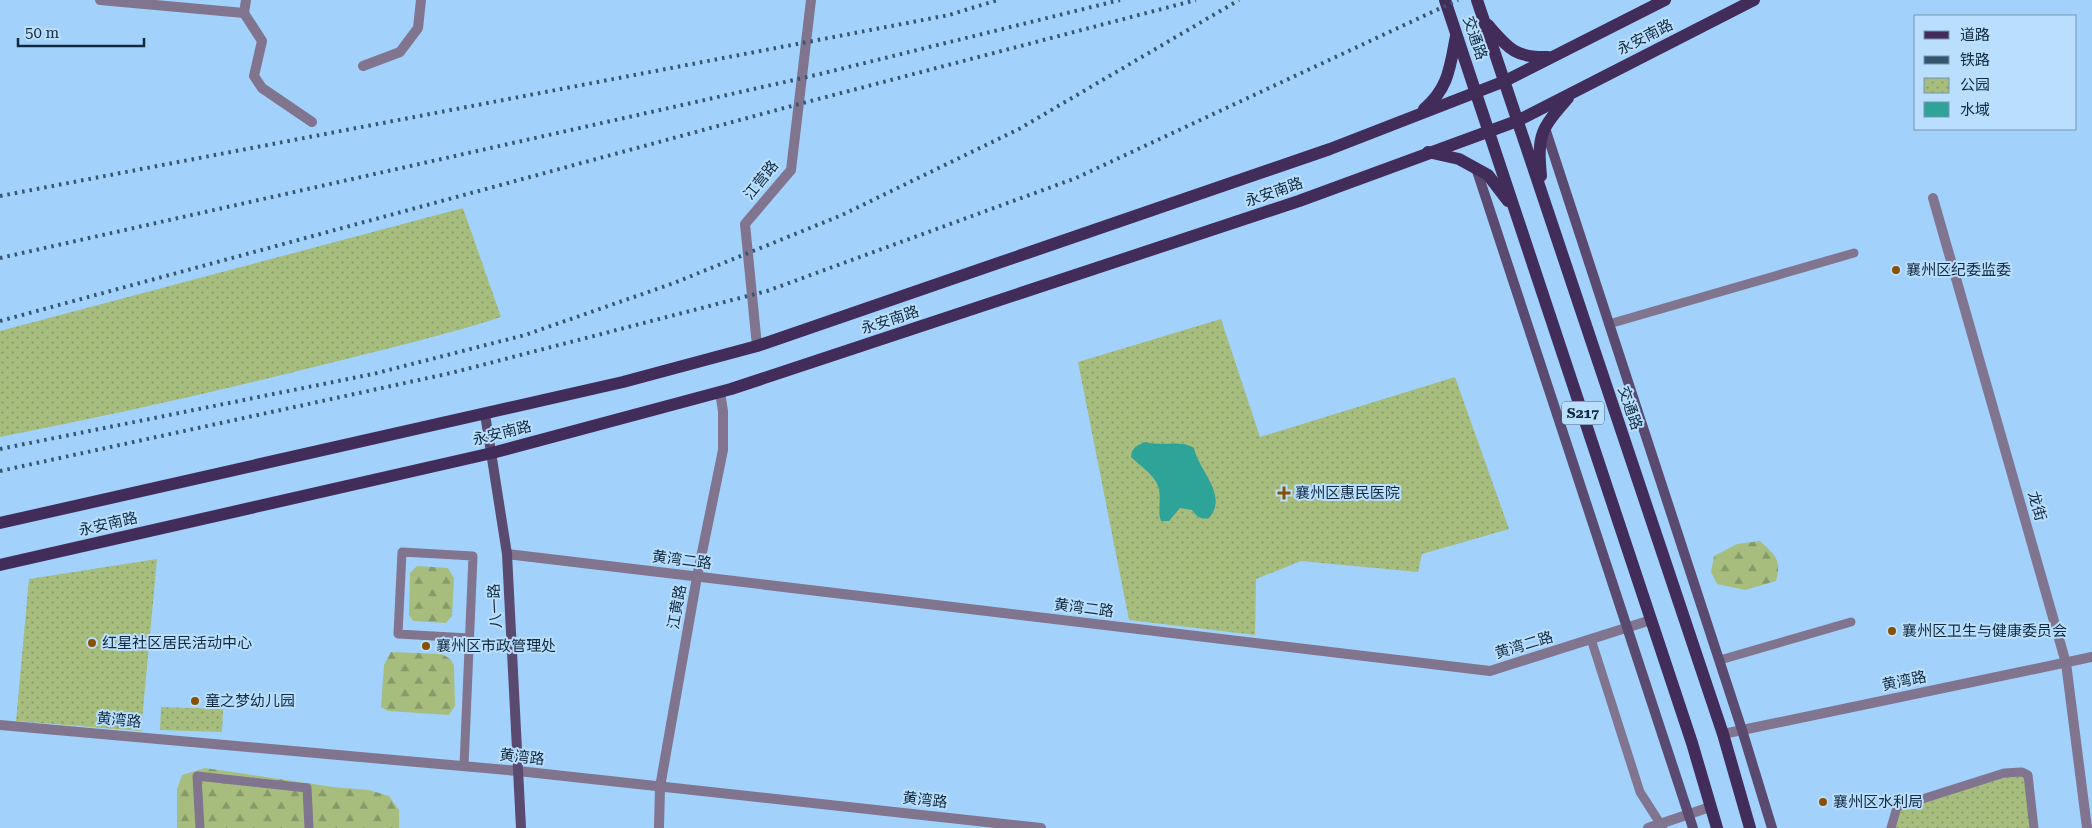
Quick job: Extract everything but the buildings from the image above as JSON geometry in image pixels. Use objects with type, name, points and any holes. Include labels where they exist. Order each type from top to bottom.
[{"type":"main road","name":"交通路","points":[[1445,0],[1652,620],[1692,743],[1716,828]]},
{"type":"main road","name":"交通路","points":[[1477,0],[1722,734],[1750,828]]},
{"type":"main road","name":"永安南路","points":[[0,523],[623,382],[757,346],[1330,149],[1504,81],[1665,0]]},
{"type":"main road","name":"永安南路","points":[[0,566],[492,453],[720,392],[1290,204],[1488,130],[1517,121],[1754,0]]},
{"type":"main road","points":[[1483,18],[1509,49],[1534,57],[1553,56]]},
{"type":"main road","points":[[1417,114],[1434,101],[1448,79],[1456,33]]},
{"type":"main road","points":[[1543,198],[1538,146],[1547,122],[1573,92]]},
{"type":"main road","points":[[1428,152],[1459,159],[1488,175],[1515,209]]},
{"type":"street","points":[[100,0],[244,13]]},
{"type":"street","points":[[246,0],[244,13],[262,41],[254,76],[262,88],[312,122]]},
{"type":"street","points":[[363,66],[400,52],[418,28],[421,0]]},
{"type":"street","name":"江营路","points":[[757,346],[745,224],[792,170],[811,0]]},
{"type":"street","points":[[1545,128],[1720,660],[1772,828]]},
{"type":"street","points":[[1476,168],[1693,828]]},
{"type":"street","name":"龙街","points":[[1933,198],[2066,663],[2087,828]]},
{"type":"street","name":"江黄路","points":[[659,828],[660,786],[723,450],[723,411],[720,392]]},
{"type":"street","name":"八一路","points":[[485,414],[508,554],[521,828]]},
{"type":"street","name":"黄湾二路","points":[[508,554],[1490,671],[1652,620]]},
{"type":"street","name":"黄湾路","points":[[1722,734],[2092,657]]},
{"type":"street","name":"黄湾路","points":[[0,725],[518,771],[1041,828]]},
{"type":"street","points":[[1648,828],[1662,826],[1710,807]]},
{"type":"lane","points":[[1609,324],[1854,253]]},
{"type":"lane","points":[[464,766],[469,638],[472,556],[402,552],[398,634],[469,638]]},
{"type":"lane","points":[[1720,660],[1852,622]]},
{"type":"lane","points":[[1591,639],[1640,792],[1662,826]]},
{"type":"lane","points":[[1891,828],[1897,807],[2004,773],[2022,772],[2028,775],[2034,828]]},
{"type":"lane","points":[[200,828],[197,776],[307,788],[309,828]]},
{"type":"green space","points":[[463,208],[501,317],[412,342],[242,385],[0,437],[0,331]]},
{"type":"green space","points":[[1221,319],[1260,437],[1455,377],[1509,529],[1422,554],[1418,572],[1301,561],[1256,579],[1255,635],[1129,620],[1078,362]]},
{"type":"green space","points":[[1760,541],[1770,550],[1778,562],[1776,581],[1745,590],[1717,584],[1711,572],[1714,556],[1737,544]]},
{"type":"green space","points":[[157,559],[141,731],[16,721],[29,579]]},
{"type":"green space","points":[[417,566],[448,568],[454,578],[452,616],[446,623],[413,621],[409,615],[410,573]]},
{"type":"green space","points":[[391,652],[442,654],[450,659],[454,665],[455,706],[449,715],[388,711],[381,707],[384,665]]},
{"type":"green space","points":[[161,707],[223,709],[222,732],[160,730]]},
{"type":"green space","points":[[205,768],[333,787],[369,790],[389,796],[399,810],[399,828],[177,828],[177,789],[182,775]]},
{"type":"green space","points":[[2004,773],[2028,775],[2034,828],[1891,828],[1897,807]]},
{"type":"water","points":[[1146,442],[1158,444],[1177,443],[1194,448],[1216,500],[1209,518],[1201,518],[1192,510],[1180,508],[1169,521],[1161,521],[1159,512],[1160,495],[1156,482],[1131,457],[1136,447]]},
{"type":"railway","points":[[0,196],[949,15],[998,0]]},
{"type":"railway","points":[[0,258],[816,75],[1120,0]]},
{"type":"railway","points":[[0,321],[784,108],[1196,0]]},
{"type":"railway","points":[[0,449],[373,374],[525,335],[674,283],[842,215],[1019,129],[1239,0]]},
{"type":"railway","points":[[0,471],[451,373],[767,291],[1076,178],[1458,0]]},
{"type":"place","name":"襄州区纪委监委","points":[[1896,270]]},
{"type":"place","name":"襄州区惠民医院","points":[[1284,493]]},
{"type":"place","name":"襄州区卫生与健康委员会","points":[[1892,631]]},
{"type":"place","name":"红星社区居民活动中心","points":[[92,643]]},
{"type":"place","name":"襄州区市政管理处","points":[[426,646]]},
{"type":"place","name":"童之梦幼儿园","points":[[195,701]]},
{"type":"place","name":"襄州区水利局","points":[[1823,802]]}]
